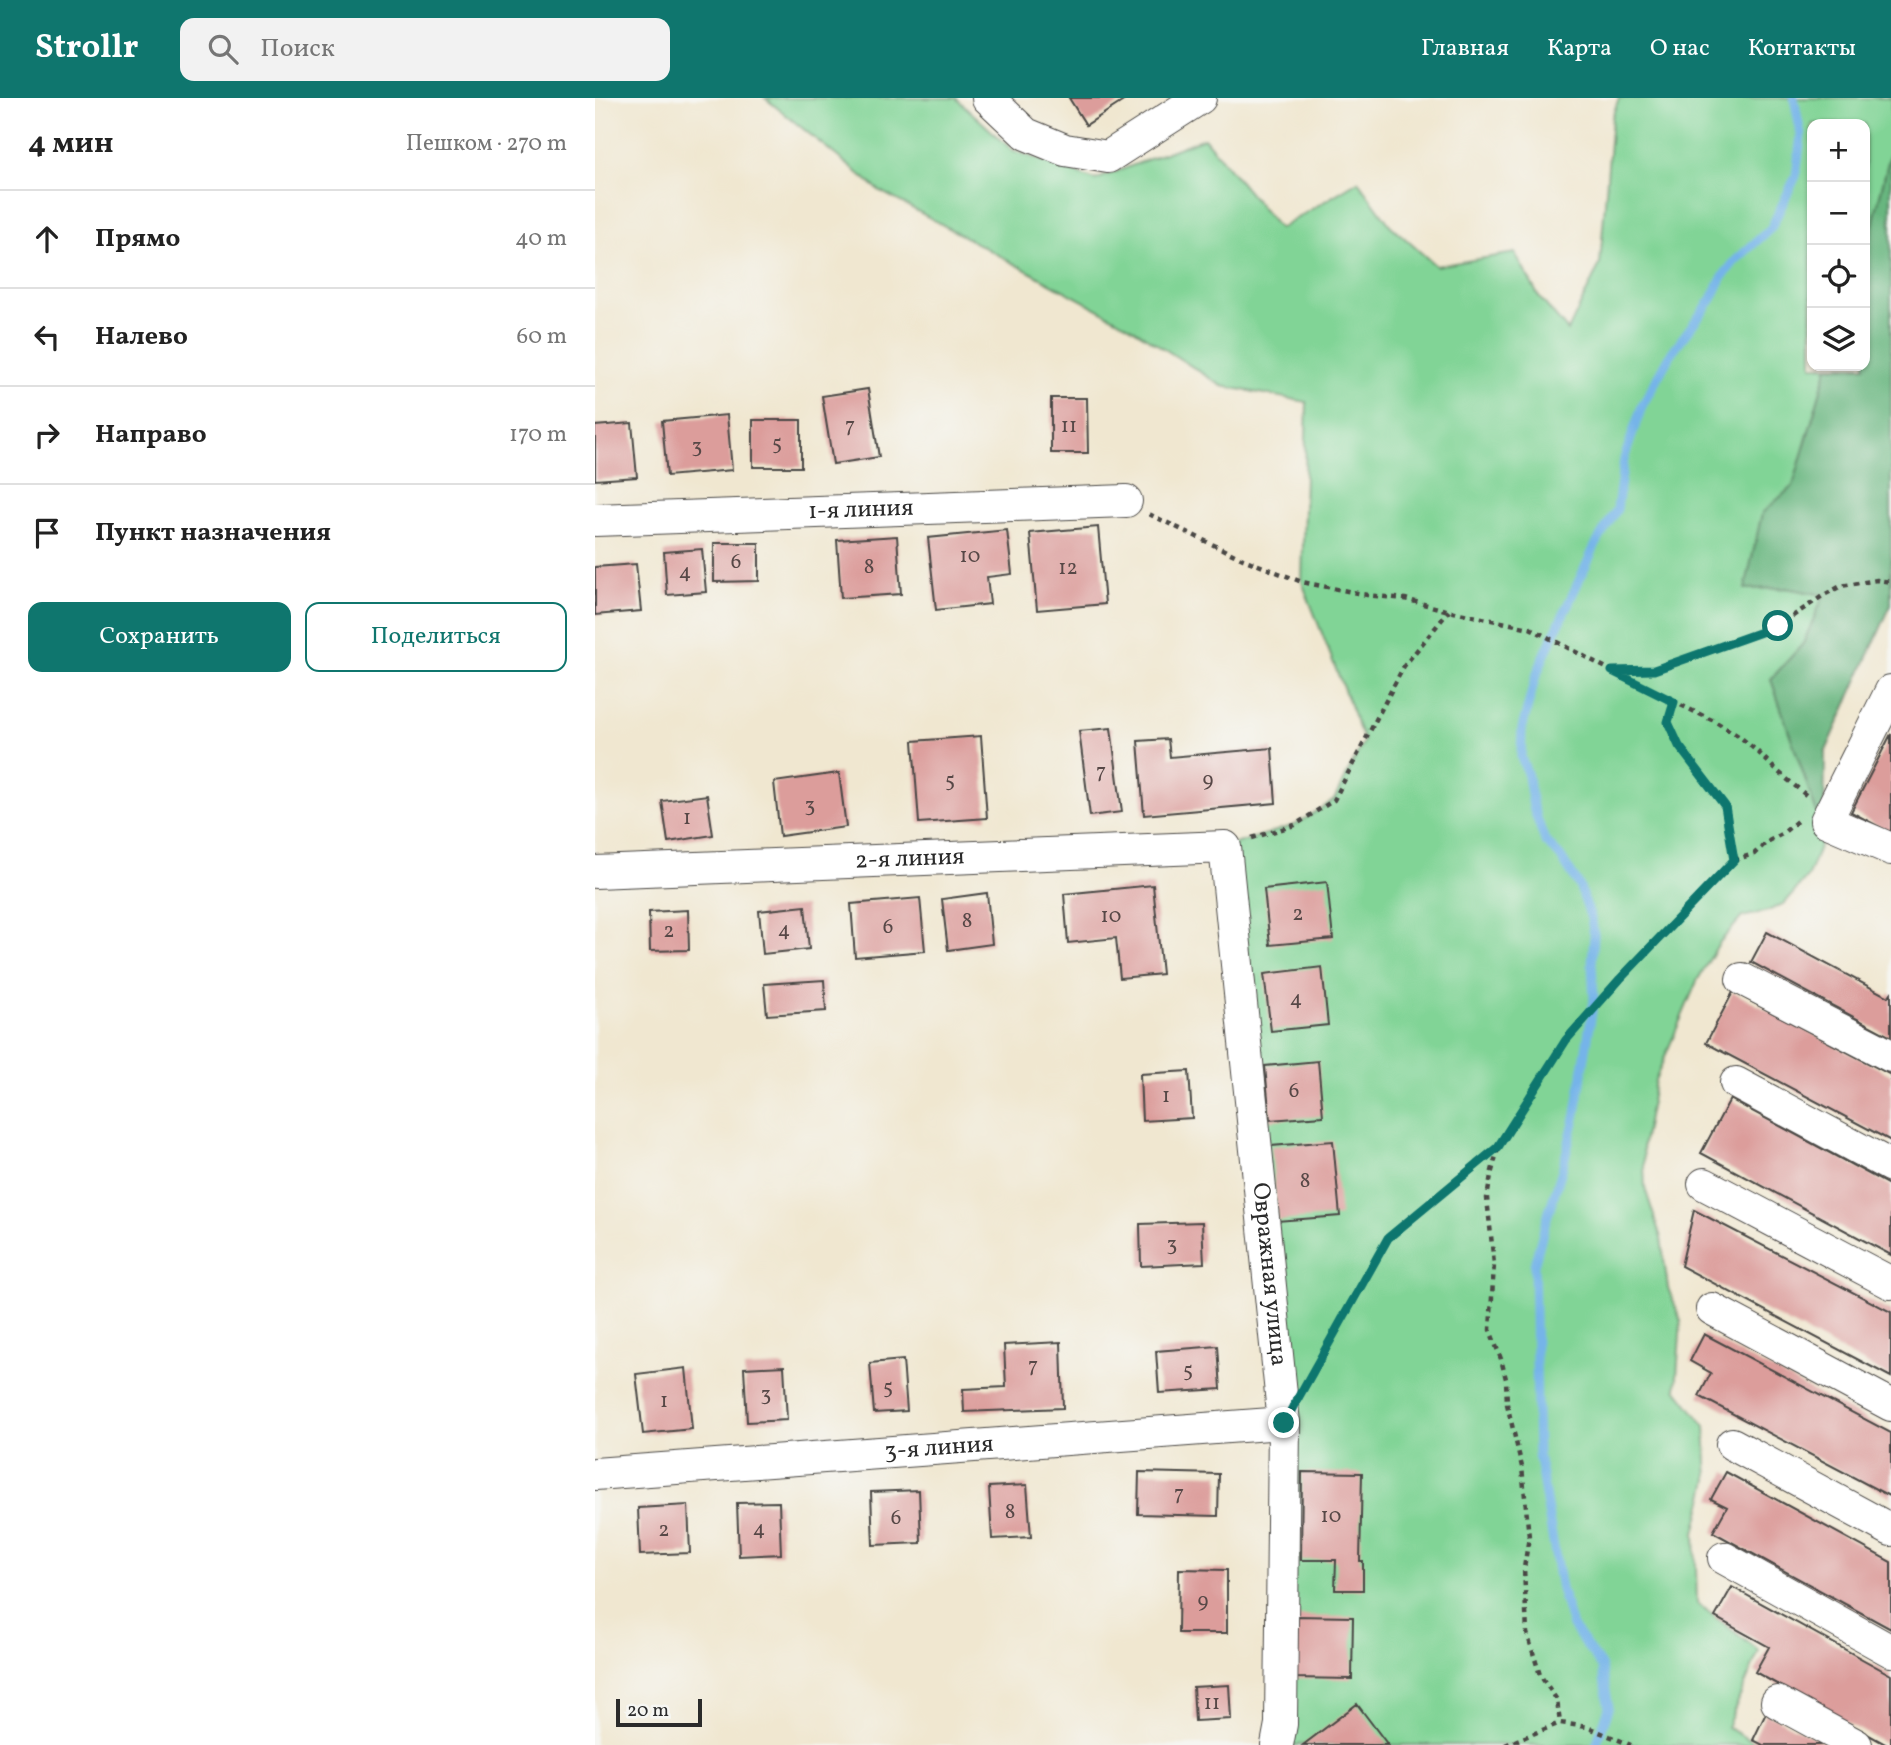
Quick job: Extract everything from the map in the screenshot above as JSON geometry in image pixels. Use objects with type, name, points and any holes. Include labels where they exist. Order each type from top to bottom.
[{"type":"street","points":[[988,98],[1026,134],[1065,150],[1108,157],[1200,98]]},
{"type":"street","name":"1-я линия","points":[[595,520],[1126,501]]},
{"type":"street","points":[[1891,691],[1825,816],[1891,849]]},
{"type":"street","name":"2-я линия","points":[[595,872],[1225,847]]},
{"type":"street","name":"Овражная улица","points":[[1225,847],[1284,1423],[1281,1724],[1277,1745]]},
{"type":"street","points":[[1742,979],[1891,1056]]},
{"type":"street","points":[[1736,1083],[1891,1166]]},
{"type":"street","points":[[1704,1184],[1891,1283]]},
{"type":"street","points":[[1713,1309],[1891,1405]]},
{"type":"street","name":"3-я линия","points":[[595,1474],[1284,1423]]},
{"type":"street","points":[[1732,1444],[1891,1530]]},
{"type":"street","points":[[1724,1558],[1891,1651]]},
{"type":"street","points":[[1777,1702],[1856,1745]]},
{"type":"path","points":[[1126,501],[1243,559],[1302,582],[1367,595],[1405,599],[1530,628],[1716,722],[1740,737],[1825,816]]},
{"type":"path","points":[[1612,671],[1654,670],[1778,626],[1841,586],[1877,580],[1891,582]]},
{"type":"path","points":[[1225,847],[1295,825],[1334,800],[1404,666],[1449,611]]},
{"type":"path","points":[[1674,702],[1668,722],[1679,746],[1725,806],[1734,860]]},
{"type":"path","points":[[1560,1723],[1557,1700],[1539,1675],[1527,1633],[1524,1568],[1529,1537],[1522,1467],[1507,1404],[1506,1379],[1490,1330],[1494,1264],[1487,1198],[1498,1147],[1566,1040],[1620,979],[1734,860],[1754,854],[1794,823],[1813,814],[1825,816]]},
{"type":"path","points":[[1310,1377],[1388,1238],[1498,1147]]},
{"type":"path","points":[[1505,1745],[1560,1723],[1587,1727],[1631,1745]]},
{"type":"green space","points":[[765,98],[956,98],[1012,150],[1095,180],[1204,138],[1279,229],[1358,181],[1390,225],[1436,266],[1515,253],[1539,297],[1568,331],[1600,264],[1612,117],[1619,98],[1891,98],[1891,150],[1870,236],[1870,119],[1807,119],[1807,371],[1827,371],[1793,486],[1762,514],[1746,589],[1786,588],[1824,595],[1803,644],[1771,679],[1824,834],[1808,876],[1785,903],[1768,911],[1742,917],[1719,943],[1697,981],[1655,1080],[1643,1144],[1645,1188],[1661,1238],[1668,1288],[1681,1321],[1676,1389],[1705,1426],[1708,1480],[1695,1533],[1697,1603],[1759,1651],[1727,1727],[1758,1745],[1277,1745],[1284,1423],[1225,847],[1295,825],[1334,800],[1364,741],[1302,582],[1307,402],[1222,386],[1126,324],[880,191]]},
{"type":"green space","points":[[1891,150],[1891,605],[1825,753],[1824,834],[1771,679],[1803,644],[1824,595],[1786,588],[1745,589],[1762,513],[1793,486],[1827,371],[1870,371],[1870,236]]},
{"type":"building","points":[[1069,98],[1124,98],[1125,100],[1086,125]]},
{"type":"building","points":[[868,389],[879,457],[833,464],[822,396]]},
{"type":"building","points":[[1051,398],[1087,398],[1088,453],[1051,453]]},
{"type":"building","points":[[727,415],[732,470],[667,476],[662,421]]},
{"type":"building","points":[[753,420],[801,420],[801,467],[753,467]]},
{"type":"building","points":[[632,423],[637,477],[595,480],[595,426]]},
{"type":"building","points":[[1098,527],[1105,604],[1037,610],[1030,533]]},
{"type":"building","points":[[1007,530],[1012,574],[987,577],[990,604],[936,610],[928,538]]},
{"type":"building","points":[[897,536],[901,594],[841,598],[837,540]]},
{"type":"building","points":[[714,543],[759,543],[759,581],[714,582]]},
{"type":"building","points":[[702,549],[706,592],[667,595],[664,552]]},
{"type":"building","points":[[636,564],[641,611],[595,615],[595,567]]},
{"type":"building","points":[[1111,728],[1122,812],[1090,816],[1079,731]]},
{"type":"building","points":[[1891,734],[1891,833],[1851,812]]},
{"type":"building","points":[[981,736],[987,818],[919,823],[913,741]]},
{"type":"building","points":[[1168,739],[1170,757],[1272,748],[1276,803],[1144,815],[1138,741]]},
{"type":"building","points":[[839,773],[846,827],[780,836],[774,782]]},
{"type":"building","points":[[707,795],[713,835],[668,842],[662,801]]},
{"type":"building","points":[[1327,882],[1333,939],[1270,945],[1264,889]]},
{"type":"building","points":[[1153,885],[1162,974],[1120,978],[1116,938],[1068,943],[1064,894]]},
{"type":"building","points":[[987,893],[992,944],[948,950],[942,899]]},
{"type":"building","points":[[920,898],[925,951],[855,957],[851,904]]},
{"type":"building","points":[[805,906],[809,949],[763,954],[759,911]]},
{"type":"building","points":[[688,910],[689,950],[650,951],[649,912]]},
{"type":"building","points":[[1767,932],[1888,997],[1891,993],[1891,1037],[1751,962]]},
{"type":"building","points":[[1322,967],[1328,1025],[1271,1031],[1264,974]]},
{"type":"building","points":[[824,980],[826,1011],[767,1015],[764,984]]},
{"type":"building","points":[[1733,992],[1891,1075],[1891,1141],[1706,1043]]},
{"type":"building","points":[[1318,1061],[1323,1116],[1270,1120],[1265,1066]]},
{"type":"building","points":[[1189,1071],[1192,1118],[1142,1121],[1140,1074]]},
{"type":"building","points":[[1730,1099],[1891,1186],[1891,1255],[1701,1153]]},
{"type":"building","points":[[1333,1141],[1340,1216],[1277,1221],[1271,1146]]},
{"type":"building","points":[[1694,1210],[1891,1312],[1891,1377],[1681,1266]]},
{"type":"building","points":[[1202,1222],[1204,1263],[1141,1266],[1140,1224]]},
{"type":"building","points":[[1704,1334],[1891,1433],[1891,1497],[1699,1396],[1711,1373],[1690,1361]]},
{"type":"building","points":[[1061,1342],[1063,1408],[964,1412],[963,1389],[1006,1387],[1004,1345]]},
{"type":"building","points":[[1218,1346],[1221,1389],[1159,1393],[1156,1351]]},
{"type":"building","points":[[903,1360],[907,1411],[874,1413],[870,1363]]},
{"type":"building","points":[[784,1366],[787,1420],[747,1422],[744,1368]]},
{"type":"building","points":[[686,1368],[692,1429],[643,1434],[636,1374]]},
{"type":"building","points":[[1139,1472],[1219,1474],[1218,1516],[1138,1514]]},
{"type":"building","points":[[1302,1472],[1362,1473],[1360,1561],[1363,1561],[1363,1590],[1335,1590],[1336,1560],[1301,1560]]},
{"type":"building","points":[[1726,1472],[1891,1562],[1891,1629],[1713,1532],[1727,1507],[1711,1499]]},
{"type":"building","points":[[1027,1485],[1031,1537],[992,1539],[989,1487]]},
{"type":"building","points":[[919,1490],[921,1543],[873,1545],[871,1492]]},
{"type":"building","points":[[779,1502],[781,1554],[739,1556],[737,1503]]},
{"type":"building","points":[[688,1505],[690,1553],[640,1555],[638,1508]]},
{"type":"building","points":[[1179,1569],[1227,1570],[1227,1633],[1178,1633]]},
{"type":"building","points":[[1732,1587],[1891,1675],[1891,1745],[1755,1672],[1769,1647],[1715,1617]]},
{"type":"building","points":[[1295,1616],[1353,1617],[1352,1679],[1294,1678]]},
{"type":"building","points":[[1229,1685],[1231,1719],[1195,1721],[1193,1687]]},
{"type":"building","points":[[1357,1704],[1388,1745],[1303,1745]]},
{"type":"building","points":[[1766,1713],[1828,1745],[1763,1745],[1753,1740]]},
{"type":"waterway","points":[[1596,1745],[1609,1708],[1602,1667],[1572,1626],[1561,1589],[1538,1453],[1534,1265],[1576,1114],[1594,999],[1594,935],[1579,885],[1560,856],[1545,841],[1533,807],[1528,776],[1521,757],[1522,729],[1535,679],[1545,654],[1595,546],[1617,509],[1624,459],[1642,406],[1672,352],[1712,299],[1723,276],[1735,261],[1771,228],[1796,176],[1801,135],[1794,98]]},
{"type":"route","points":[[1284,1423],[1388,1238],[1498,1147],[1566,1040],[1620,979],[1734,860],[1725,806],[1679,746],[1668,722],[1674,702],[1612,671],[1654,670],[1778,626]]}]
